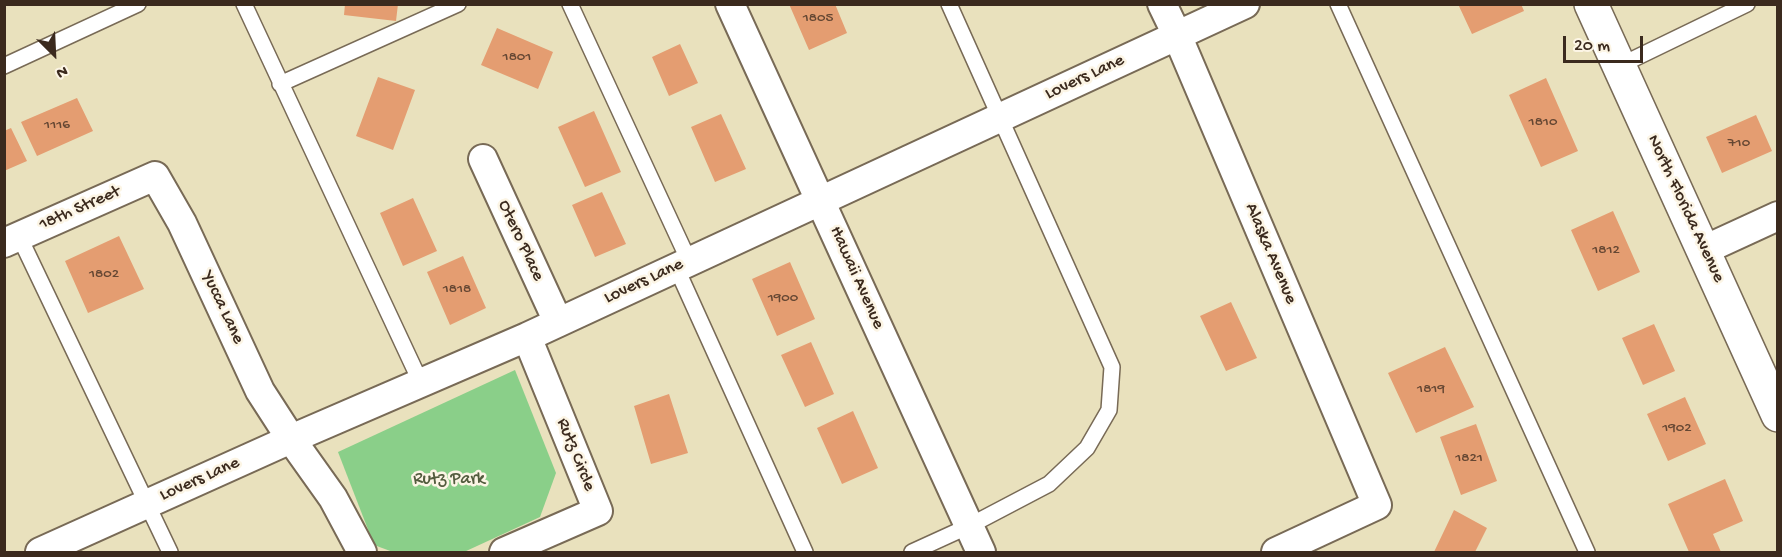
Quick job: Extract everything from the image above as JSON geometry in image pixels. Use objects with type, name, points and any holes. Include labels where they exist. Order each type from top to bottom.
[{"type":"main road","name":"North Florida Avenue","points":[[1591,4],[1776,405]]},
{"type":"street","name":"Hawaii Avenue","points":[[730,4],[981,552]]},
{"type":"street","name":"Alaska Avenue","points":[[1162,4],[1377,505],[1276,552]]},
{"type":"street","name":"Lovers Lane","points":[[40,552],[291,439],[527,337],[1245,4]]},
{"type":"street","name":"Otero Place","points":[[483,159],[558,322]]},
{"type":"street","name":"18th Street","points":[[12,239],[155,176]]},
{"type":"street","name":"Yucca Lane","points":[[155,176],[183,223],[260,391],[291,439]]},
{"type":"street","points":[[1704,250],[1778,216]]},
{"type":"street","name":"Rutz Circle","points":[[504,552],[598,511],[527,337]]},
{"type":"street","points":[[291,439],[333,498],[362,552]]},
{"type":"lane","points":[[4,66],[138,4]]},
{"type":"lane","points":[[243,4],[421,383]]},
{"type":"lane","points":[[280,84],[458,4]]},
{"type":"lane","points":[[570,4],[805,552]]},
{"type":"lane","points":[[912,552],[969,526],[1048,484],[1087,448],[1109,410],[1112,368],[949,4]]},
{"type":"lane","points":[[1338,4],[1587,552]]},
{"type":"lane","points":[[1619,66],[1748,4]]},
{"type":"lane","points":[[12,239],[170,552]]},
{"type":"green space","name":"Rutz Park","points":[[515,370],[556,473],[540,517],[464,552],[393,552],[374,545],[338,452]]},
{"type":"building","points":[[345,4],[398,4],[396,21],[344,15]]},
{"type":"building","points":[[789,4],[835,4],[847,33],[809,50]]},
{"type":"building","points":[[1458,4],[1521,4],[1524,11],[1472,34]]},
{"type":"building","points":[[497,28],[553,52],[538,89],[481,65]]},
{"type":"building","points":[[680,44],[698,83],[669,96],[652,57]]},
{"type":"building","points":[[378,77],[415,90],[393,150],[356,136]]},
{"type":"building","points":[[1546,78],[1578,151],[1541,167],[1509,95]]},
{"type":"building","points":[[77,98],[93,131],[37,156],[21,122]]},
{"type":"building","points":[[594,111],[621,172],[585,187],[558,127]]},
{"type":"building","points":[[721,114],[746,169],[715,182],[691,127]]},
{"type":"building","points":[[1756,115],[1772,151],[1722,173],[1706,137]]},
{"type":"building","points":[[11,128],[27,161],[4,171],[4,131]]},
{"type":"building","points":[[602,192],[626,244],[595,257],[572,205]]},
{"type":"building","points":[[413,198],[437,251],[403,266],[380,213]]},
{"type":"building","points":[[1613,211],[1640,272],[1598,291],[1571,230]]},
{"type":"building","points":[[119,236],[144,289],[88,313],[65,261]]},
{"type":"building","points":[[463,256],[486,308],[450,325],[427,272]]},
{"type":"building","points":[[790,262],[815,319],[777,336],[752,279]]},
{"type":"building","points":[[1231,302],[1257,358],[1226,371],[1200,316]]},
{"type":"building","points":[[1654,324],[1675,371],[1643,385],[1622,338]]},
{"type":"building","points":[[811,342],[834,394],[805,407],[781,355]]},
{"type":"building","points":[[1445,347],[1474,407],[1416,433],[1388,373]]},
{"type":"building","points":[[669,394],[688,453],[651,464],[634,406]]},
{"type":"building","points":[[1685,397],[1706,444],[1668,461],[1647,414]]},
{"type":"building","points":[[853,411],[878,468],[842,484],[817,428]]},
{"type":"building","points":[[1476,424],[1497,481],[1461,495],[1440,437]]},
{"type":"building","points":[[1725,479],[1743,521],[1713,534],[1721,552],[1689,552],[1668,504]]},
{"type":"building","points":[[1454,510],[1487,528],[1475,552],[1434,552]]}]
